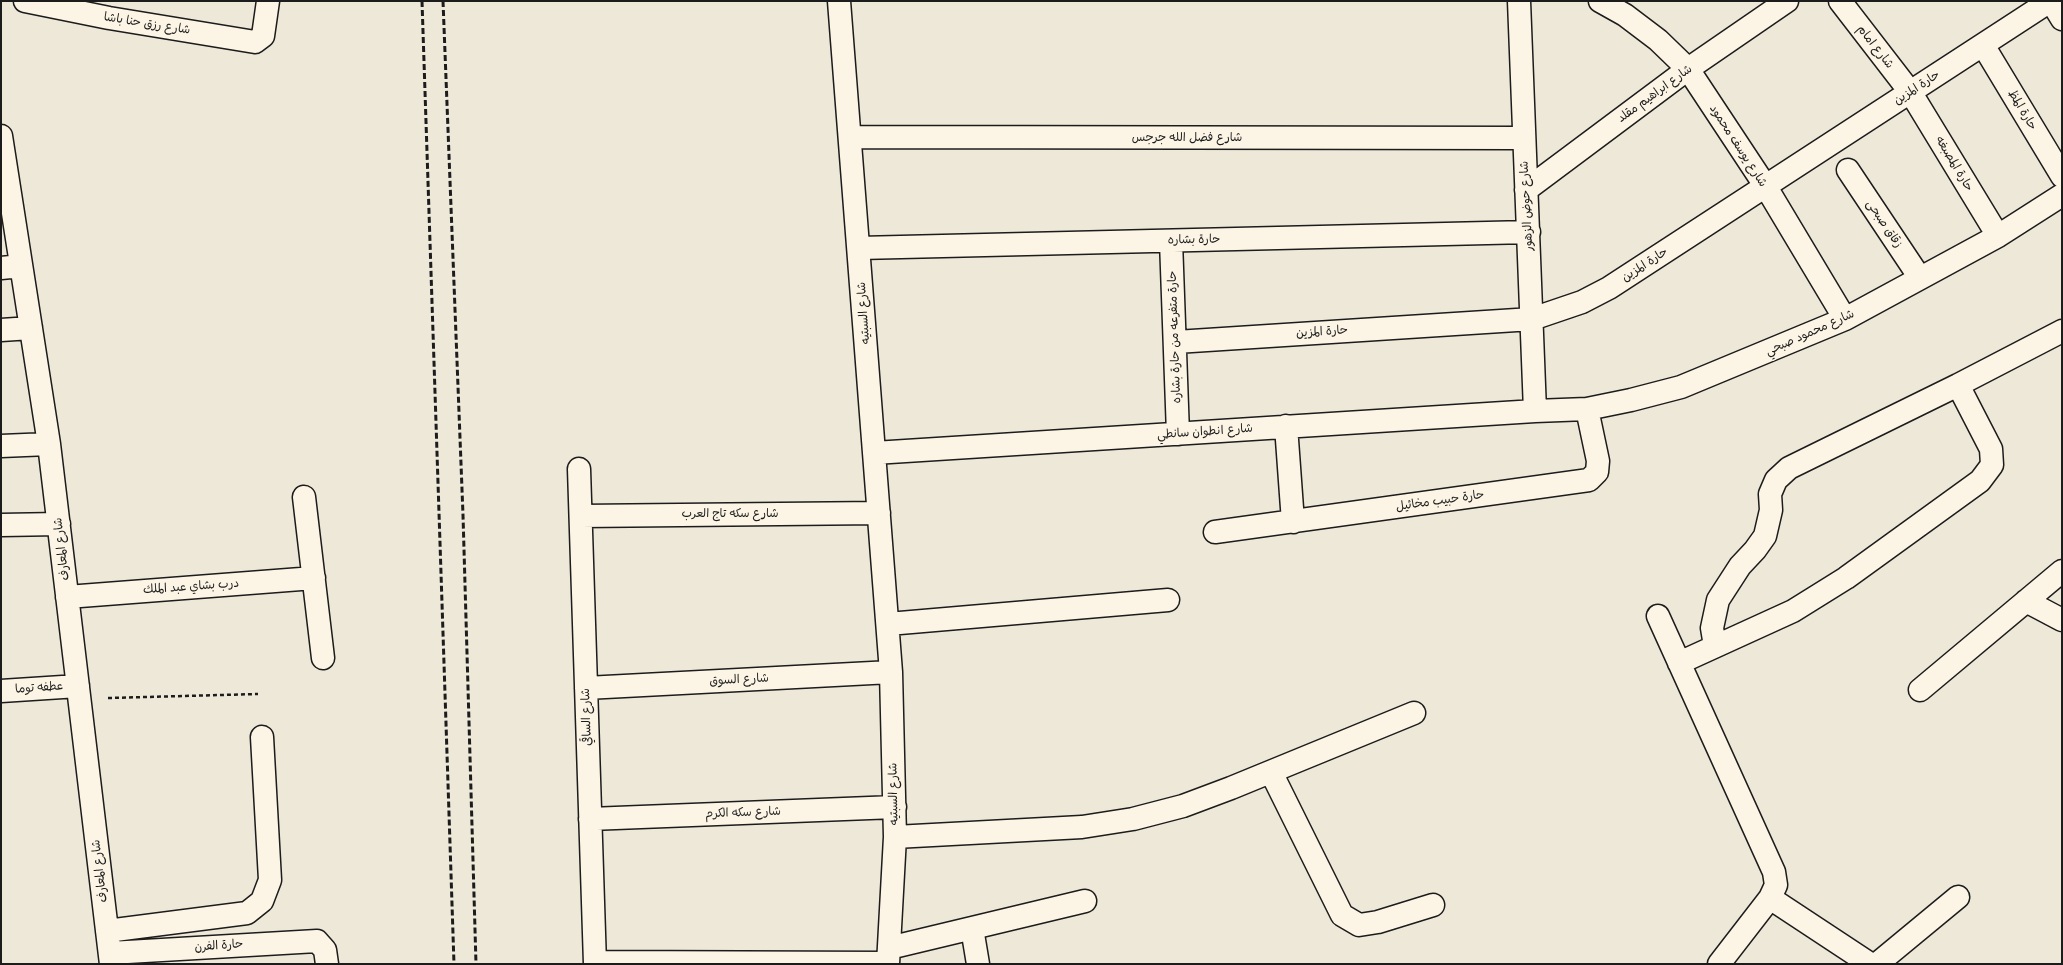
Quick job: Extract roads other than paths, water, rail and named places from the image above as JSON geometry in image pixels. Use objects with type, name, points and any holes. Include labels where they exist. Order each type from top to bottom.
[{"type":"street","name":"شارع رزق حنا باشا","points":[[25,1],[109,10],[255,42],[260,40],[265,31],[268,1]]},
{"type":"street","name":"شارع السبتيه","points":[[839,1],[891,672],[895,837],[889,958]]},
{"type":"street","name":"شارع حوض الزهور","points":[[1519,1],[1535,410]]},
{"type":"street","name":"شارع يوسف محمود","points":[[1600,1],[1625,14],[1658,40],[1688,69],[1766,187],[1844,319]]},
{"type":"street","name":"شارع ابراهيم مقلد","points":[[1526,190],[1688,69],[1786,1]]},
{"type":"street","name":"شارع امام","points":[[1840,1],[1911,93]]},
{"type":"street","name":"حارة المزين","points":[[1176,342],[1532,319],[1582,302],[1609,288],[1911,93],[2050,1]]},
{"type":"street","points":[[2050,1],[2062,19]]},
{"type":"street","name":"حارة المظ","points":[[1983,45],[2062,176]]},
{"type":"street","name":"حارة المصبغه","points":[[1911,93],[1998,236]]},
{"type":"street","name":"شارع المعارف","points":[[1,136],[11,267],[31,328],[49,444],[110,958]]},
{"type":"street","name":"شارع فضل الله جرجس","points":[[850,137],[1524,138]]},
{"type":"street","name":"زقاق صبحى","points":[[1848,170],[1920,278]]},
{"type":"street","name":"شارع محمود صبحي","points":[[1535,410],[1587,409],[1682,387],[1844,319],[1998,236],[2062,195]]},
{"type":"street","name":"حارة بشاره","points":[[859,248],[1529,232]]},
{"type":"street","name":"حارة متفرعه من حارة بشاره","points":[[1171,241],[1176,342],[1178,434]]},
{"type":"street","points":[[1,330],[31,328]]},
{"type":"street","points":[[1715,646],[1712,628],[1718,600],[1740,566],[1755,550],[1765,536],[1771,510],[1770,494],[1776,480],[1789,468],[1958,385],[2062,330]]},
{"type":"street","points":[[1679,664],[1793,611],[1846,578],[1980,481],[1992,465],[1991,449],[1958,385]]},
{"type":"street","name":"حارة حبيب مخائيل","points":[[1215,532],[1589,480],[1597,472],[1598,461],[1587,409]]},
{"type":"street","name":"شارع انطوان سانطي","points":[[874,453],[1535,410]]},
{"type":"street","points":[[1286,426],[1293,522]]},
{"type":"street","points":[[1,446],[49,444]]},
{"type":"street","name":"شارع الساقي","points":[[579,469],[595,963]]},
{"type":"street","points":[[304,497],[323,658]]},
{"type":"street","name":"شارع سكه تاج العرب","points":[[581,516],[879,513]]},
{"type":"street","points":[[1,525],[59,524]]},
{"type":"street","points":[[1920,690],[2062,571]]},
{"type":"street","name":"درب بشاي عبد الملك","points":[[68,597],[314,578]]},
{"type":"street","points":[[888,624],[1168,600]]},
{"type":"street","points":[[2026,601],[2062,620]]},
{"type":"street","points":[[1658,616],[1774,872],[1776,885],[1770,898],[1719,964]]},
{"type":"street","name":"شارع السوق","points":[[586,688],[891,672]]},
{"type":"street","name":"عطفه توما","points":[[1,691],[78,692]]},
{"type":"street","points":[[895,837],[1082,827],[1133,819],[1183,806],[1271,772],[1414,713]]},
{"type":"street","points":[[107,931],[247,913],[262,901],[270,880],[262,737]]},
{"type":"street","points":[[1271,772],[1342,915],[1359,925],[1378,922],[1433,905]]},
{"type":"street","name":"شارع سكه الكرم","points":[[590,819],[895,807]]},
{"type":"street","points":[[1877,964],[1958,897]]},
{"type":"street","points":[[1770,898],[1870,964]]},
{"type":"street","points":[[595,963],[699,963],[889,958],[972,928],[1085,901]]},
{"type":"street","points":[[972,928],[978,964]]},
{"type":"street","name":"حارة الفرن","points":[[110,958],[308,941],[317,941],[326,957]]},
{"type":"railway","points":[[422,1],[454,964]]},
{"type":"railway","points":[[443,1],[463,515],[476,964]]}]
